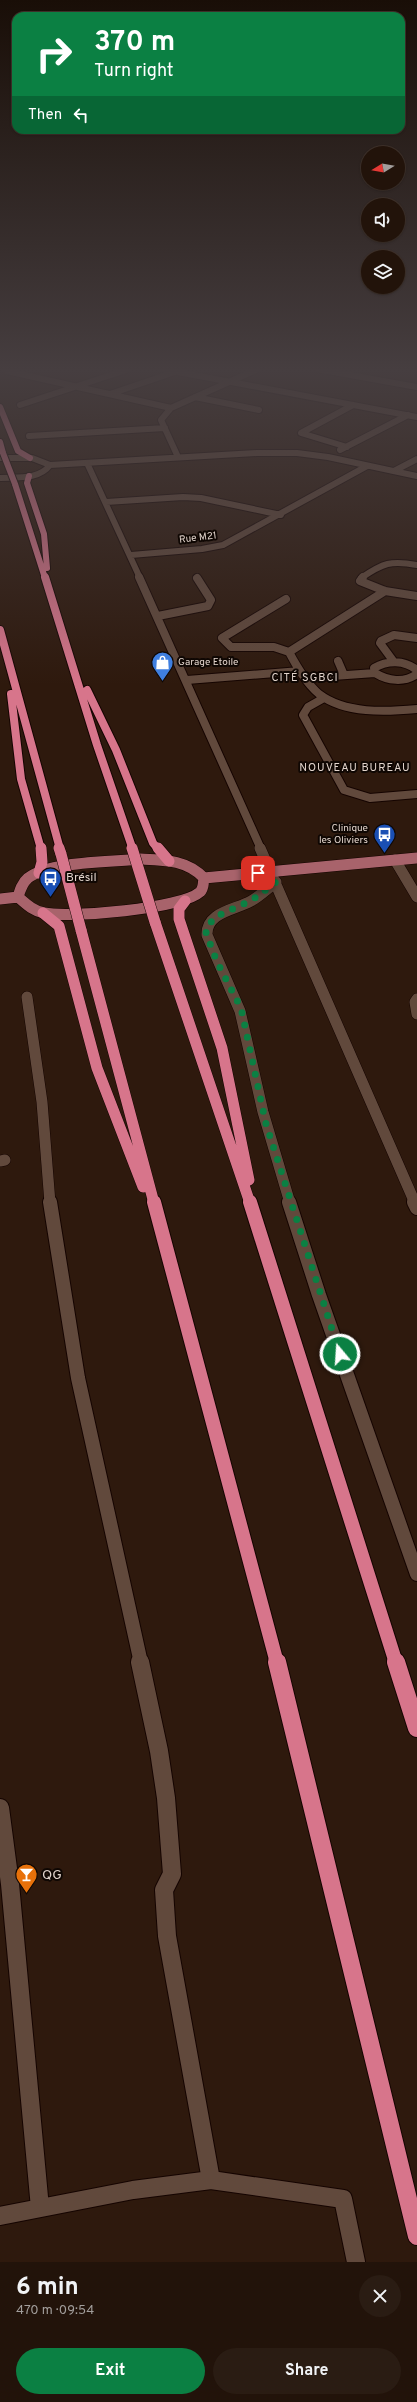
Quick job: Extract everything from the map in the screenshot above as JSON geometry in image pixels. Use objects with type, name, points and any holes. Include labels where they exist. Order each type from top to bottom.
[{"type":"highway","points":[[10,475],[47,582],[96,745],[132,848],[155,922],[262,1238],[417,1728]]},
{"type":"highway","points":[[29,476],[27,483],[44,534],[47,582]]},
{"type":"highway","points":[[0,630],[82,930],[296,1735],[417,2236]]},
{"type":"highway","points":[[72,661],[116,750],[153,843],[169,861]]},
{"type":"highway","points":[[9,664],[19,770],[24,798],[44,860],[40,873]]},
{"type":"highway","points":[[185,900],[179,909],[178,919],[222,1048],[262,1238]]},
{"type":"highway","points":[[43,913],[59,926],[64,940],[97,1068],[165,1245]]},
{"type":"main road","points":[[204,878],[273,877],[417,858]]},
{"type":"main road","points":[[141,859],[169,861],[188,865],[199,871],[204,878],[203,888],[199,893],[171,905],[71,915],[43,913],[31,908],[18,896],[21,885],[29,877],[56,868],[141,859]]},
{"type":"main road","points":[[0,899],[18,896]]},
{"type":"street","points":[[0,478],[34,475]]},
{"type":"street","points":[[93,475],[158,616],[417,1208]]},
{"type":"street","name":"Rue M21","points":[[131,555],[215,548],[281,515],[353,475]]},
{"type":"street","points":[[106,502],[189,497],[213,500],[281,515]]},
{"type":"street","points":[[417,565],[399,561],[384,562],[361,578],[363,584],[385,591],[417,596]]},
{"type":"street","points":[[158,616],[208,606],[211,600],[197,578]]},
{"type":"street","points":[[289,652],[385,591]]},
{"type":"street","points":[[286,599],[222,638],[231,647],[274,647],[289,652],[302,675],[324,698],[363,708],[383,711],[417,710]]},
{"type":"street","points":[[394,662],[380,643],[381,641],[394,634],[417,638]]},
{"type":"street","points":[[338,661],[344,675]]},
{"type":"street","points":[[186,680],[375,673],[380,677],[393,680],[408,679],[416,669],[394,662],[380,664],[374,668],[375,673]]},
{"type":"street","points":[[324,698],[308,707],[303,715],[344,790],[356,797],[371,798],[417,794]]},
{"type":"street","points":[[395,860],[417,897]]},
{"type":"street","points":[[273,877],[252,900],[217,916],[207,926],[206,933],[217,962],[241,1008],[266,1124],[286,1192],[340,1354],[417,1574]]},
{"type":"street","points":[[27,997],[40,1087],[52,1214],[78,1378],[111,1522],[159,1751],[166,1798],[172,1874],[164,1890],[167,1936],[211,2180]]},
{"type":"street","points":[[417,999],[415,1002],[417,1014]]},
{"type":"street","points":[[0,1808],[10,1884],[40,2208]]},
{"type":"street","points":[[0,2216],[133,2190],[211,2180],[343,2199],[356,2262]]},
{"type":"place","name":"Garage Etoile","points":[[163,682]]},
{"type":"place","name":"Clinique les Oliviers","points":[[384,854]]},
{"type":"place","name":"Brésil","points":[[51,898]]},
{"type":"place","name":"QG","points":[[27,1894]]},
{"type":"district","name":"CITÉ SGBCI","points":[[305,678]]},
{"type":"district","name":"NOUVEAU BUREAU","points":[[355,768]]},
{"type":"route","points":[[258,873],[271,872],[276,882],[252,900],[217,916],[207,926],[206,933],[208,943],[241,1008],[266,1124],[286,1192],[340,1354]]}]
